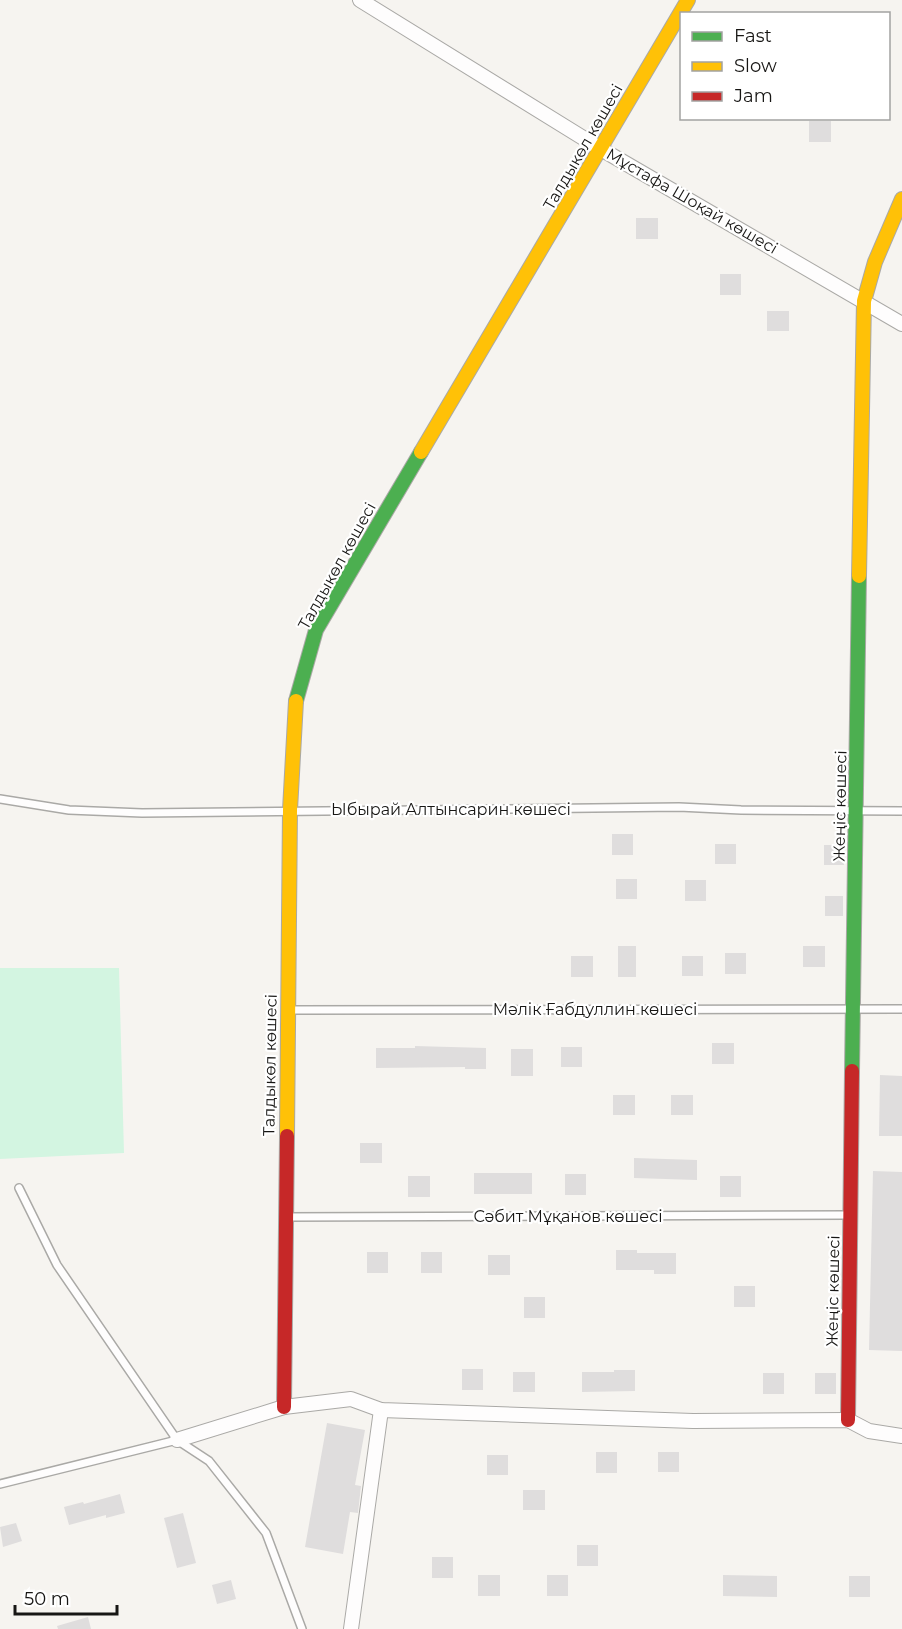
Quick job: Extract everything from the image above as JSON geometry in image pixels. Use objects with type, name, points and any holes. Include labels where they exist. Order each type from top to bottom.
[{"type":"street","name":"Мұстафа Шоқай көшесі","points":[[360,0],[602,149],[902,324]]},
{"type":"street","name":"Талдыкөл көшесі","points":[[284,1407],[290,810],[296,695],[316,630],[680,14]]},
{"type":"street","name":"Жеңіс көшесі","points":[[848,1419],[864,301],[882,242],[902,199]]},
{"type":"street","points":[[177,1440],[284,1407],[351,1399],[381,1410],[693,1421],[848,1419],[869,1431],[902,1436]]},
{"type":"street","points":[[351,1629],[381,1410]]},
{"type":"lane","name":"Ыбырай Алтынсарин көшесі","points":[[0,799],[69,810],[142,813],[679,807],[741,810],[902,811]]},
{"type":"lane","name":"Мәлік Ғабдуллин көшесі","points":[[288,1010],[902,1009]]},
{"type":"lane","points":[[19,1188],[57,1265],[177,1440],[209,1461],[266,1533],[302,1629]]},
{"type":"lane","name":"Сәбит Мұқанов көшесі","points":[[285,1217],[851,1215]]},
{"type":"lane","points":[[0,1484],[177,1440]]},
{"type":"green space","points":[[0,968],[119,968],[124,1153],[0,1159]]},
{"type":"building","points":[[809,121],[831,121],[831,142],[809,142]]},
{"type":"building","points":[[636,218],[658,218],[658,239],[636,239]]},
{"type":"building","points":[[720,274],[741,274],[741,295],[720,295]]},
{"type":"building","points":[[767,311],[789,311],[789,331],[767,331]]},
{"type":"building","points":[[612,834],[633,834],[633,855],[612,855]]},
{"type":"building","points":[[715,844],[736,844],[736,864],[715,864]]},
{"type":"building","points":[[824,845],[844,845],[844,865],[824,865]]},
{"type":"building","points":[[616,879],[637,879],[637,899],[616,899]]},
{"type":"building","points":[[685,880],[706,880],[706,901],[685,901]]},
{"type":"building","points":[[825,896],[843,896],[843,916],[825,916]]},
{"type":"building","points":[[618,946],[636,946],[636,977],[618,977]]},
{"type":"building","points":[[803,946],[825,946],[825,967],[803,967]]},
{"type":"building","points":[[725,953],[746,953],[746,974],[725,974]]},
{"type":"building","points":[[571,956],[593,956],[593,977],[571,977]]},
{"type":"building","points":[[682,956],[703,956],[703,976],[682,976]]},
{"type":"building","points":[[712,1043],[734,1043],[734,1064],[712,1064]]},
{"type":"building","points":[[415,1046],[486,1048],[486,1069],[465,1069],[465,1067],[376,1068],[376,1048],[415,1048]]},
{"type":"building","points":[[561,1047],[582,1047],[582,1067],[561,1067]]},
{"type":"building","points":[[511,1049],[533,1049],[533,1076],[511,1076]]},
{"type":"building","points":[[880,1075],[902,1076],[902,1136],[879,1136]]},
{"type":"building","points":[[613,1095],[635,1095],[635,1115],[613,1115]]},
{"type":"building","points":[[671,1095],[693,1095],[693,1115],[671,1115]]},
{"type":"building","points":[[360,1143],[382,1143],[382,1163],[360,1163]]},
{"type":"building","points":[[634,1158],[697,1160],[697,1180],[634,1178]]},
{"type":"building","points":[[873,1171],[902,1172],[902,1351],[869,1350]]},
{"type":"building","points":[[474,1173],[532,1173],[532,1194],[474,1194]]},
{"type":"building","points":[[565,1174],[586,1174],[586,1195],[565,1195]]},
{"type":"building","points":[[408,1176],[430,1176],[430,1197],[408,1197]]},
{"type":"building","points":[[720,1176],[741,1176],[741,1197],[720,1197]]},
{"type":"building","points":[[616,1250],[637,1250],[637,1253],[676,1253],[676,1274],[654,1274],[654,1270],[616,1270]]},
{"type":"building","points":[[367,1252],[388,1252],[388,1273],[367,1273]]},
{"type":"building","points":[[421,1252],[442,1252],[442,1273],[421,1273]]},
{"type":"building","points":[[488,1255],[510,1255],[510,1275],[488,1275]]},
{"type":"building","points":[[734,1286],[755,1286],[755,1307],[734,1307]]},
{"type":"building","points":[[524,1297],[545,1297],[545,1318],[524,1318]]},
{"type":"building","points":[[462,1369],[483,1369],[483,1390],[462,1390]]},
{"type":"building","points":[[614,1370],[635,1370],[635,1391],[582,1392],[582,1372],[614,1372]]},
{"type":"building","points":[[513,1372],[535,1372],[535,1392],[513,1392]]},
{"type":"building","points":[[763,1373],[784,1373],[784,1394],[763,1394]]},
{"type":"building","points":[[815,1373],[836,1373],[836,1394],[815,1394]]},
{"type":"building","points":[[327,1423],[365,1430],[355,1485],[361,1486],[358,1513],[350,1512],[343,1554],[305,1547]]},
{"type":"building","points":[[596,1452],[617,1452],[617,1473],[596,1473]]},
{"type":"building","points":[[658,1452],[679,1452],[679,1472],[658,1472]]},
{"type":"building","points":[[487,1455],[508,1455],[508,1475],[487,1475]]},
{"type":"building","points":[[523,1490],[545,1490],[545,1510],[523,1510]]},
{"type":"building","points":[[120,1494],[125,1513],[106,1518],[106,1515],[69,1525],[64,1507]]},
{"type":"building","points":[[183,1513],[196,1563],[177,1568],[164,1518]]},
{"type":"building","points":[[16,1523],[22,1541],[3,1547],[0,1527]]},
{"type":"building","points":[[577,1545],[598,1545],[598,1566],[577,1566]]},
{"type":"building","points":[[432,1557],[453,1557],[453,1578],[432,1578]]},
{"type":"building","points":[[478,1575],[500,1575],[500,1596],[478,1596]]},
{"type":"building","points":[[547,1575],[568,1575],[568,1596],[547,1596]]},
{"type":"building","points":[[723,1575],[777,1576],[777,1597],[723,1596]]},
{"type":"building","points":[[849,1576],[870,1576],[870,1597],[849,1597]]},
{"type":"building","points":[[231,1580],[236,1599],[217,1604],[212,1585]]},
{"type":"building","points":[[88,1617],[91,1629],[58,1629],[57,1626]]},
{"type":"traffic: fast","points":[[296,701],[316,630],[421,452]]},
{"type":"traffic: fast","points":[[852,1071],[859,576]]},
{"type":"traffic: slow","points":[[681,12],[688,0]]},
{"type":"traffic: slow","points":[[421,452],[680,14]]},
{"type":"traffic: slow","points":[[859,576],[864,301],[875,262],[902,199]]},
{"type":"traffic: slow","points":[[287,1136],[290,810],[296,701]]},
{"type":"traffic: jam","points":[[848,1420],[852,1071]]},
{"type":"traffic: jam","points":[[284,1407],[287,1136]]}]
